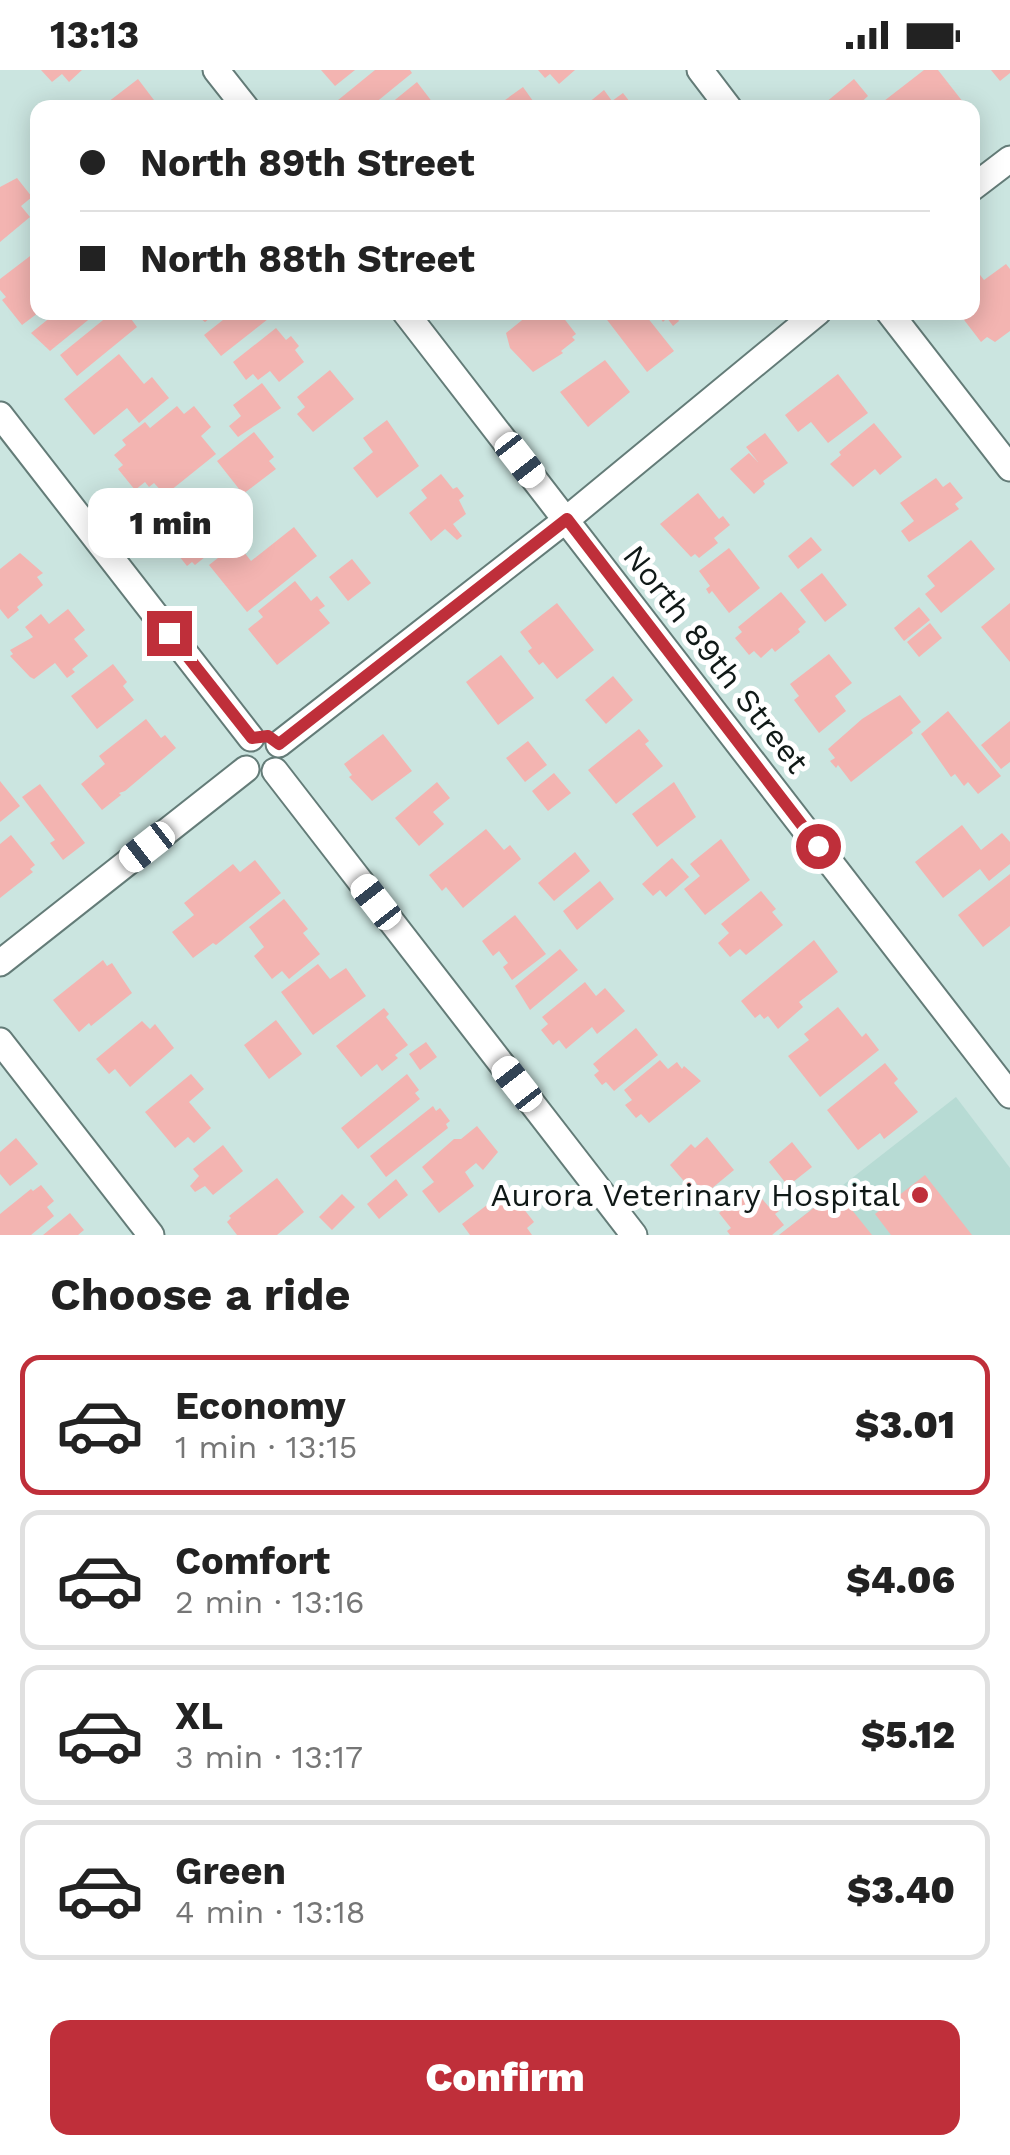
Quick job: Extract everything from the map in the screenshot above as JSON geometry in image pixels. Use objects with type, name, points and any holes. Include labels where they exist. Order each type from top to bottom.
[{"type":"street","points":[[216,70],[240,100]]},
{"type":"street","points":[[700,70],[723,100]]},
{"type":"street","points":[[980,182],[1010,159]]},
{"type":"street","name":"North 89th Street","points":[[411,320],[1010,1095]]},
{"type":"street","points":[[279,744],[567,519],[808,320]]},
{"type":"street","points":[[895,320],[1010,468]]},
{"type":"street","points":[[0,415],[252,738]]},
{"type":"street","points":[[268,736],[279,744],[282,757],[275,772],[261,777],[246,769],[242,752],[252,738],[268,736]]},
{"type":"street","points":[[0,963],[246,769]]},
{"type":"street","points":[[275,772],[634,1235]]},
{"type":"street","points":[[0,1041],[151,1235]]},
{"type":"shaded area","points":[[956,1097],[1010,1168],[1010,1235],[779,1235]]},
{"type":"building","points":[[41,70],[82,70],[69,82],[62,74],[52,82]]},
{"type":"building","points":[[321,70],[355,70],[335,86]]},
{"type":"building","points":[[375,70],[412,73],[379,100],[338,100]]},
{"type":"building","points":[[538,70],[575,70],[559,84],[550,74],[545,78]]},
{"type":"building","points":[[924,70],[938,70],[961,100],[885,100]]},
{"type":"building","points":[[991,70],[1010,70],[1010,73],[1000,81]]},
{"type":"building","points":[[138,79],[154,100],[111,100]]},
{"type":"building","points":[[854,79],[868,96],[864,100],[829,100]]},
{"type":"building","points":[[417,82],[431,100],[395,100]]},
{"type":"building","points":[[523,87],[532,100],[505,100]]},
{"type":"building","points":[[604,90],[611,100],[592,100]]},
{"type":"building","points":[[17,178],[30,194],[21,206],[30,217],[0,242],[0,187]]},
{"type":"building","points":[[30,256],[30,319],[22,325],[2,300],[6,297],[0,290],[0,279]]},
{"type":"building","points":[[1006,264],[1010,269],[1010,331],[995,342],[987,337],[981,342],[964,320],[980,320],[980,275],[984,280]]},
{"type":"building","points":[[47,320],[88,320],[50,351],[31,333]]},
{"type":"building","points":[[103,320],[132,320],[137,327],[77,376],[60,355]]},
{"type":"building","points":[[223,320],[267,320],[221,356],[204,335]]},
{"type":"building","points":[[522,320],[565,320],[576,334],[563,353],[533,372],[510,348],[506,333]]},
{"type":"building","points":[[607,320],[649,320],[674,351],[647,372]]},
{"type":"building","points":[[276,328],[286,340],[291,336],[304,362],[279,382],[270,371],[258,380],[253,374],[246,380],[233,362]]},
{"type":"building","points":[[119,354],[144,384],[152,377],[169,398],[139,423],[127,408],[94,435],[64,399]]},
{"type":"building","points":[[605,360],[630,392],[588,427],[560,392]]},
{"type":"building","points":[[330,370],[354,399],[313,432],[297,414],[305,407],[297,397]]},
{"type":"building","points":[[838,374],[868,413],[828,443],[811,422],[798,432],[785,415]]},
{"type":"building","points":[[262,383],[281,408],[238,437],[229,426],[241,416],[233,405]]},
{"type":"building","points":[[177,406],[184,414],[194,406],[211,427],[201,436],[216,454],[165,495],[154,483],[149,487],[145,482],[135,490],[118,469],[123,465],[114,455],[126,445],[122,440],[145,422],[150,428]]},
{"type":"building","points":[[387,420],[419,466],[377,498],[353,468],[373,452],[363,438]]},
{"type":"building","points":[[874,423],[902,457],[880,475],[875,469],[853,487],[830,464]]},
{"type":"building","points":[[254,432],[274,457],[269,461],[276,469],[243,494],[217,461]]},
{"type":"building","points":[[765,433],[788,463],[763,481],[765,484],[754,494],[730,469],[749,453],[758,462],[746,447]]},
{"type":"building","points":[[441,474],[464,496],[459,500],[466,514],[453,524],[462,536],[457,540],[445,529],[431,541],[409,513],[427,498],[421,490]]},
{"type":"building","points":[[936,478],[943,487],[950,482],[963,498],[955,504],[959,509],[909,542],[901,531],[914,521],[900,503]]},
{"type":"building","points":[[698,493],[719,519],[723,516],[730,525],[714,538],[718,543],[699,558],[695,554],[691,557],[660,524]]},
{"type":"building","points":[[187,494],[201,512],[211,504],[235,533],[195,565],[192,562],[187,566],[171,546],[175,542],[169,535],[175,531],[162,516]]},
{"type":"building","points":[[294,527],[317,556],[247,612],[209,565],[237,543],[251,561]]},
{"type":"building","points":[[811,537],[822,550],[798,569],[788,556]]},
{"type":"building","points":[[971,540],[995,569],[941,613],[925,594],[935,586],[927,576]]},
{"type":"building","points":[[729,548],[760,588],[729,613],[712,591],[709,594],[706,589],[710,586],[699,571]]},
{"type":"building","points":[[20,553],[43,573],[37,577],[43,585],[8,619],[0,609],[0,569]]},
{"type":"building","points":[[352,559],[371,583],[348,601],[329,577]]},
{"type":"building","points":[[822,573],[847,605],[825,622],[800,590]]},
{"type":"building","points":[[295,581],[311,601],[317,596],[325,606],[319,610],[330,623],[277,665],[248,629],[263,617],[258,611]]},
{"type":"building","points":[[781,592],[806,622],[798,629],[800,632],[775,652],[772,648],[761,658],[754,651],[749,655],[735,638],[742,632],[738,627]]},
{"type":"building","points":[[557,603],[594,650],[557,679],[543,662],[539,665],[520,632]]},
{"type":"building","points":[[1010,603],[1010,662],[981,627]]},
{"type":"building","points":[[919,607],[930,620],[904,641],[894,628]]},
{"type":"building","points":[[68,609],[85,630],[74,639],[88,656],[67,678],[55,663],[34,679],[30,677],[10,656],[10,650],[33,637],[25,627],[41,614],[49,624]]},
{"type":"building","points":[[930,623],[942,638],[919,657],[907,642]]},
{"type":"building","points":[[829,654],[852,683],[835,696],[846,711],[819,733],[794,700],[799,696],[790,684]]},
{"type":"building","points":[[501,655],[534,698],[498,725],[466,682]]},
{"type":"building","points":[[113,664],[127,682],[123,686],[134,700],[97,729],[71,696]]},
{"type":"building","points":[[613,676],[633,700],[606,724],[585,700]]},
{"type":"building","points":[[900,695],[921,722],[911,730],[913,733],[851,782],[830,761],[835,758],[828,749],[862,719]]},
{"type":"building","points":[[948,711],[1001,776],[978,794],[968,782],[964,786],[955,774],[951,777],[921,734]]},
{"type":"building","points":[[146,719],[161,738],[165,735],[176,748],[102,810],[81,784],[105,764],[99,756]]},
{"type":"building","points":[[1010,721],[1010,762],[1001,769],[981,745]]},
{"type":"building","points":[[639,729],[649,741],[645,744],[663,766],[616,804],[588,770]]},
{"type":"building","points":[[383,734],[412,771],[372,801],[349,777],[352,775],[344,764]]},
{"type":"building","points":[[528,741],[547,765],[525,782],[506,758]]},
{"type":"building","points":[[554,773],[571,793],[548,811],[532,791]]},
{"type":"building","points":[[0,781],[20,806],[0,822]]},
{"type":"building","points":[[437,782],[450,798],[433,812],[444,824],[419,846],[395,818]]},
{"type":"building","points":[[674,782],[696,817],[657,847],[632,814]]},
{"type":"building","points":[[40,784],[85,843],[63,860],[50,843],[55,840],[22,797]]},
{"type":"building","points":[[962,825],[981,850],[1002,833],[1010,842],[1010,864],[989,881],[980,869],[943,898],[915,862]]},
{"type":"building","points":[[486,829],[504,850],[510,845],[521,859],[463,908],[446,887],[442,891],[429,875]]},
{"type":"building","points":[[11,835],[35,865],[30,869],[33,872],[0,898],[0,844]]},
{"type":"building","points":[[721,839],[750,880],[705,915],[684,889],[700,876],[690,864]]},
{"type":"building","points":[[575,852],[590,871],[554,901],[538,883]]},
{"type":"building","points":[[672,858],[689,877],[666,897],[660,890],[653,896],[642,884]]},
{"type":"building","points":[[255,860],[281,893],[216,945],[213,943],[193,958],[172,932],[194,915],[184,903],[233,864],[240,872]]},
{"type":"building","points":[[1010,874],[1010,926],[983,947],[958,915]]},
{"type":"building","points":[[600,881],[614,899],[577,930],[563,911]]},
{"type":"building","points":[[761,891],[783,925],[746,955],[740,949],[730,957],[718,943],[729,933],[721,924]]},
{"type":"building","points":[[284,899],[308,929],[303,933],[320,954],[289,979],[282,971],[272,979],[254,956],[264,947],[249,927]]},
{"type":"building","points":[[515,915],[546,954],[512,980],[503,967],[508,963],[499,951],[493,956],[482,941]]},
{"type":"building","points":[[814,940],[838,972],[799,1002],[803,1007],[778,1029],[768,1016],[764,1019],[760,1014],[755,1018],[741,1001]]},
{"type":"building","points":[[560,949],[578,970],[530,1010],[515,986]]},
{"type":"building","points":[[103,960],[107,966],[112,963],[132,993],[79,1032],[53,1000]]},
{"type":"building","points":[[318,964],[330,979],[346,968],[366,996],[313,1035],[281,992]]},
{"type":"building","points":[[585,982],[596,996],[605,988],[625,1011],[597,1034],[592,1027],[566,1049],[559,1040],[553,1045],[541,1030],[548,1024],[542,1017]]},
{"type":"building","points":[[838,1007],[862,1037],[866,1033],[879,1050],[820,1097],[788,1056],[809,1040],[804,1034]]},
{"type":"building","points":[[384,1008],[389,1014],[386,1017],[408,1045],[382,1071],[377,1064],[361,1077],[336,1046]]},
{"type":"building","points":[[276,1020],[302,1054],[269,1079],[244,1045]]},
{"type":"building","points":[[142,1021],[150,1029],[155,1024],[174,1048],[130,1087],[115,1069],[109,1074],[96,1059]]},
{"type":"building","points":[[636,1028],[658,1055],[614,1091],[594,1075],[599,1071],[593,1064]]},
{"type":"building","points":[[426,1042],[437,1057],[420,1070],[409,1054]]},
{"type":"building","points":[[660,1060],[668,1069],[677,1062],[701,1081],[649,1123],[641,1114],[636,1118],[625,1105],[632,1100],[624,1090]]},
{"type":"building","points":[[885,1063],[898,1079],[894,1083],[918,1112],[884,1139],[880,1133],[858,1150],[827,1110]]},
{"type":"building","points":[[191,1074],[204,1089],[189,1102],[211,1128],[194,1143],[188,1137],[175,1148],[145,1112]]},
{"type":"building","points":[[407,1074],[419,1090],[415,1093],[420,1099],[358,1149],[341,1128]]},
{"type":"building","points":[[433,1106],[436,1111],[440,1108],[450,1121],[446,1124],[448,1128],[386,1177],[370,1156]]},
{"type":"building","points":[[477,1126],[498,1152],[483,1170],[476,1163],[465,1172],[474,1186],[439,1213],[422,1191],[434,1182],[422,1167],[454,1139],[461,1139]]},
{"type":"building","points":[[707,1137],[734,1170],[705,1194],[695,1182],[689,1187],[670,1165],[691,1144],[695,1148]]},
{"type":"building","points":[[16,1138],[38,1164],[10,1186],[0,1174],[0,1152]]},
{"type":"building","points":[[792,1142],[812,1167],[788,1186],[769,1162]]},
{"type":"building","points":[[223,1145],[243,1171],[213,1195],[205,1186],[195,1192],[190,1186],[199,1176],[193,1169]]},
{"type":"building","name":"Aurora Veterinary Hospital","points":[[925,1175],[972,1235],[891,1235],[875,1214]]},
{"type":"building","points":[[277,1178],[304,1212],[277,1235],[237,1235],[227,1222],[229,1216]]},
{"type":"building","points":[[396,1179],[408,1195],[379,1219],[367,1204]]},
{"type":"building","points":[[41,1185],[54,1201],[47,1207],[54,1216],[31,1235],[0,1235],[0,1214]]},
{"type":"building","points":[[751,1186],[769,1207],[772,1204],[779,1211],[775,1214],[784,1225],[772,1235],[730,1235],[727,1231],[731,1228],[719,1213]]},
{"type":"building","points":[[508,1189],[534,1222],[527,1228],[532,1235],[470,1235],[462,1224]]},
{"type":"building","points":[[342,1194],[355,1207],[332,1230],[319,1217]]},
{"type":"building","points":[[840,1195],[872,1235],[779,1235],[820,1203],[823,1208]]},
{"type":"building","points":[[70,1213],[84,1230],[78,1235],[43,1235]]},
{"type":"place","name":"Aurora Veterinary Hospital","points":[[920,1195]]},
{"type":"route","points":[[169,633],[252,738],[268,736],[279,744],[567,519],[818,846]]}]
